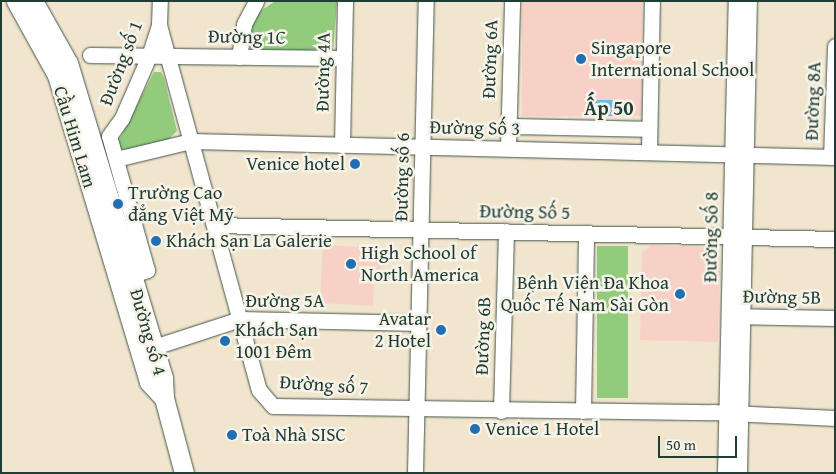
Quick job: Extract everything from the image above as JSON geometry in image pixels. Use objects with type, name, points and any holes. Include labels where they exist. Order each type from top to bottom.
[{"type":"main road","name":"Cầu Him Lam","points":[[16,1],[56,75],[125,278]]},
{"type":"main road","name":"Cầu Him Lam","points":[[34,1],[68,63],[125,278]]},
{"type":"main road","name":"Đường số 4","points":[[125,278],[154,347],[163,378],[164,398],[184,473]]},
{"type":"main road","name":"Đường số 4","points":[[125,278],[149,382],[164,398]]},
{"type":"street","name":"Đường số 1","points":[[116,159],[109,136],[122,118],[149,56],[159,25],[160,1]]},
{"type":"street","points":[[239,57],[244,24],[256,1]]},
{"type":"street","name":"Đường 4A","points":[[342,144],[345,1]]},
{"type":"street","name":"Đường số 6","points":[[415,473],[426,1]]},
{"type":"street","name":"Đường 6A","points":[[508,148],[512,1]]},
{"type":"street","points":[[649,152],[652,1]]},
{"type":"street","name":"Đường Số 8","points":[[736,1],[739,154]]},
{"type":"street","name":"Đường Số 8","points":[[725,473],[733,415],[739,154],[748,1]]},
{"type":"street","name":"Đường số 7","points":[[159,25],[259,390],[273,406],[733,415]]},
{"type":"street","name":"Đường 8A","points":[[833,157],[835,46]]},
{"type":"street","name":"Đường 1C","points":[[90,55],[344,58]]},
{"type":"street","points":[[508,126],[649,129]]},
{"type":"street","points":[[581,150],[582,127]]},
{"type":"street","name":"Đường Số 3","points":[[116,159],[191,141],[833,157]]},
{"type":"street","name":"Đường số 4","points":[[116,159],[147,270],[125,278]]},
{"type":"street","name":"Đường Số 5","points":[[214,225],[835,239]]},
{"type":"street","name":"Đường 6B","points":[[501,411],[506,232]]},
{"type":"street","points":[[583,411],[586,233]]},
{"type":"street","name":"Đường 5B","points":[[735,316],[835,318]]},
{"type":"street","name":"Đường 5A","points":[[154,347],[240,320],[419,323]]},
{"type":"street","points":[[733,415],[835,418]]},
{"type":"street","name":"Đường Số 8","points":[[733,415],[739,473]]},
{"type":"shaded area","name":"Singapore International School","points":[[522,1],[642,1],[642,116],[522,116]]},
{"type":"shaded area","name":"High School of North America","points":[[323,245],[381,248],[380,281],[374,281],[373,306],[320,303]]},
{"type":"shaded area","name":"Bệnh Viện Đa Khoa Quốc Tế Nam Sài Gòn","points":[[651,245],[711,247],[720,256],[718,342],[640,340],[642,253]]},
{"type":"green space","points":[[275,1],[337,1],[333,52],[252,51],[247,41],[252,25],[258,13]]},
{"type":"green space","points":[[154,72],[161,72],[164,78],[177,131],[166,142],[126,150],[120,148],[119,140]]},
{"type":"green space","points":[[597,246],[628,246],[628,398],[597,398]]},
{"type":"water","points":[[595,100],[623,100],[623,116],[595,116]]},
{"type":"place","name":"Singapore International School","points":[[581,59]]},
{"type":"place","name":"Venice hotel","points":[[355,164]]},
{"type":"place","name":"Trường Cao đẳng Việt Mỹ","points":[[118,204]]},
{"type":"place","name":"Khách Sạn La Galerie","points":[[156,241]]},
{"type":"place","name":"High School of North America","points":[[351,264]]},
{"type":"place","name":"Bệnh Viện Đa Khoa Quốc Tế Nam Sài Gòn","points":[[680,294]]},
{"type":"place","name":"Avatar 2 Hotel","points":[[441,330]]},
{"type":"place","name":"Khách Sạn 1001 Đêm","points":[[225,341]]},
{"type":"place","name":"Venice 1 Hotel","points":[[475,429]]},
{"type":"place","name":"Toà Nhà SISC","points":[[232,435]]},
{"type":"district","name":"Ấp 50","points":[[609,107]]}]
